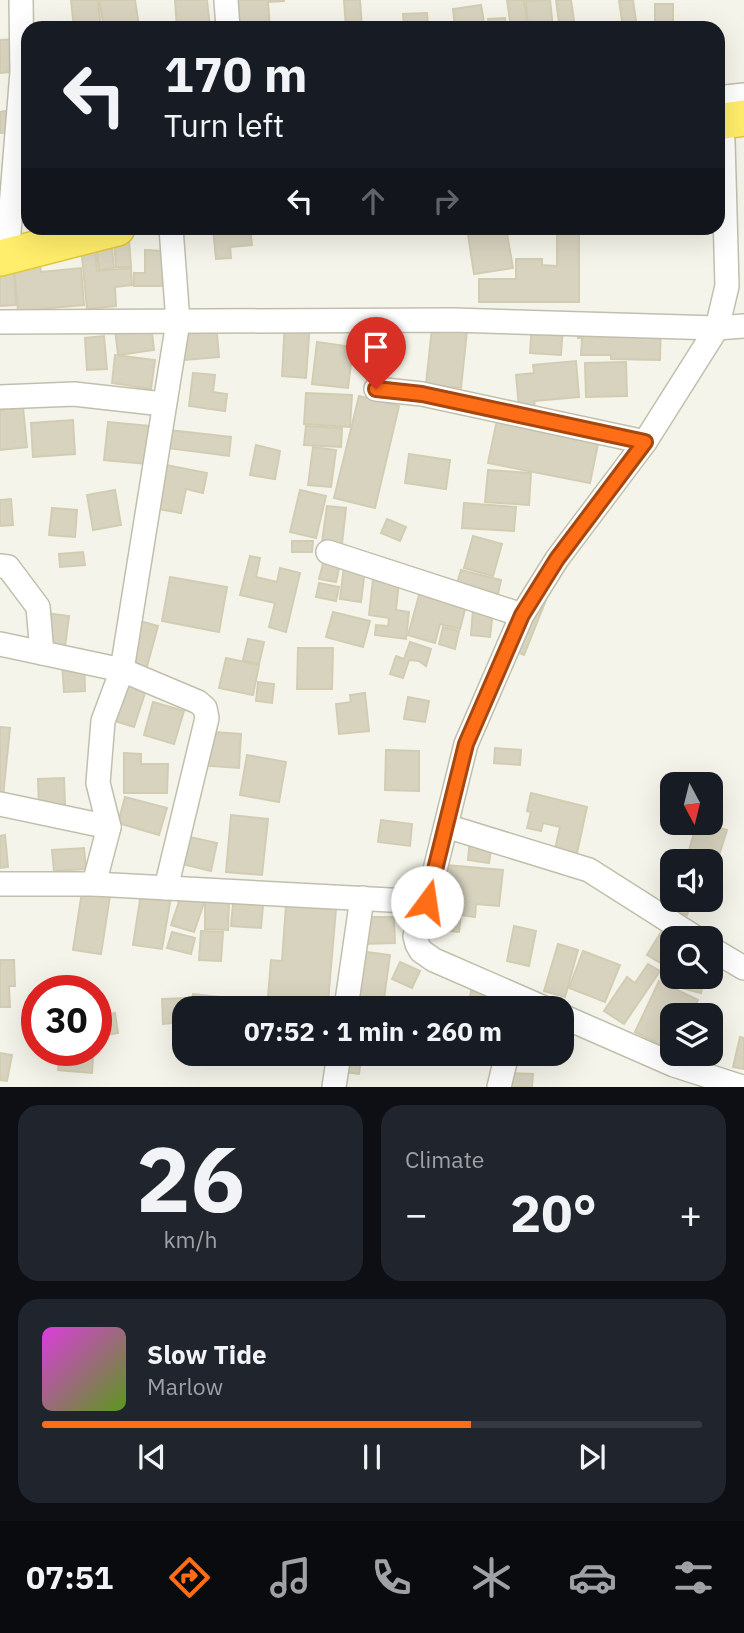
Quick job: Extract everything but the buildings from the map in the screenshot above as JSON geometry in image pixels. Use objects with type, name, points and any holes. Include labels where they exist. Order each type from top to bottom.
[{"type":"highway","points":[[3,258],[90,235]]},
{"type":"street","points":[[21,0],[21,21]]},
{"type":"street","points":[[226,0],[228,21]]},
{"type":"street","points":[[3,258],[21,82]]},
{"type":"street","points":[[725,98],[744,95]]},
{"type":"street","points":[[507,996],[434,960],[421,951],[415,936],[427,902],[466,744],[522,615],[557,559],[645,442],[717,328],[727,285],[729,132]]},
{"type":"street","points":[[94,884],[109,827],[98,783],[103,721],[122,670],[178,322],[172,235]]},
{"type":"street","points":[[0,322],[453,320],[717,328],[744,326]]},
{"type":"street","points":[[376,389],[422,394],[645,442]]},
{"type":"street","points":[[0,397],[74,394],[163,404]]},
{"type":"street","points":[[328,552],[522,615]]},
{"type":"street","points":[[0,566],[8,567],[38,607],[41,653]]},
{"type":"street","points":[[0,644],[122,670],[198,702],[205,708],[207,718],[166,888]]},
{"type":"street","points":[[0,804],[109,827]]},
{"type":"street","points":[[446,826],[589,870],[677,926]]},
{"type":"street","points":[[0,884],[94,884],[427,902]]},
{"type":"street","points":[[348,996],[362,898]]},
{"type":"street","points":[[723,956],[744,968]]},
{"type":"street","points":[[574,1021],[674,1065],[742,1087]]},
{"type":"street","points":[[334,1087],[337,1066]]},
{"type":"street","points":[[499,1087],[505,1066]]},
{"type":"route","points":[[376,389],[422,394],[645,442],[557,559],[522,615],[466,744],[427,902]]}]
